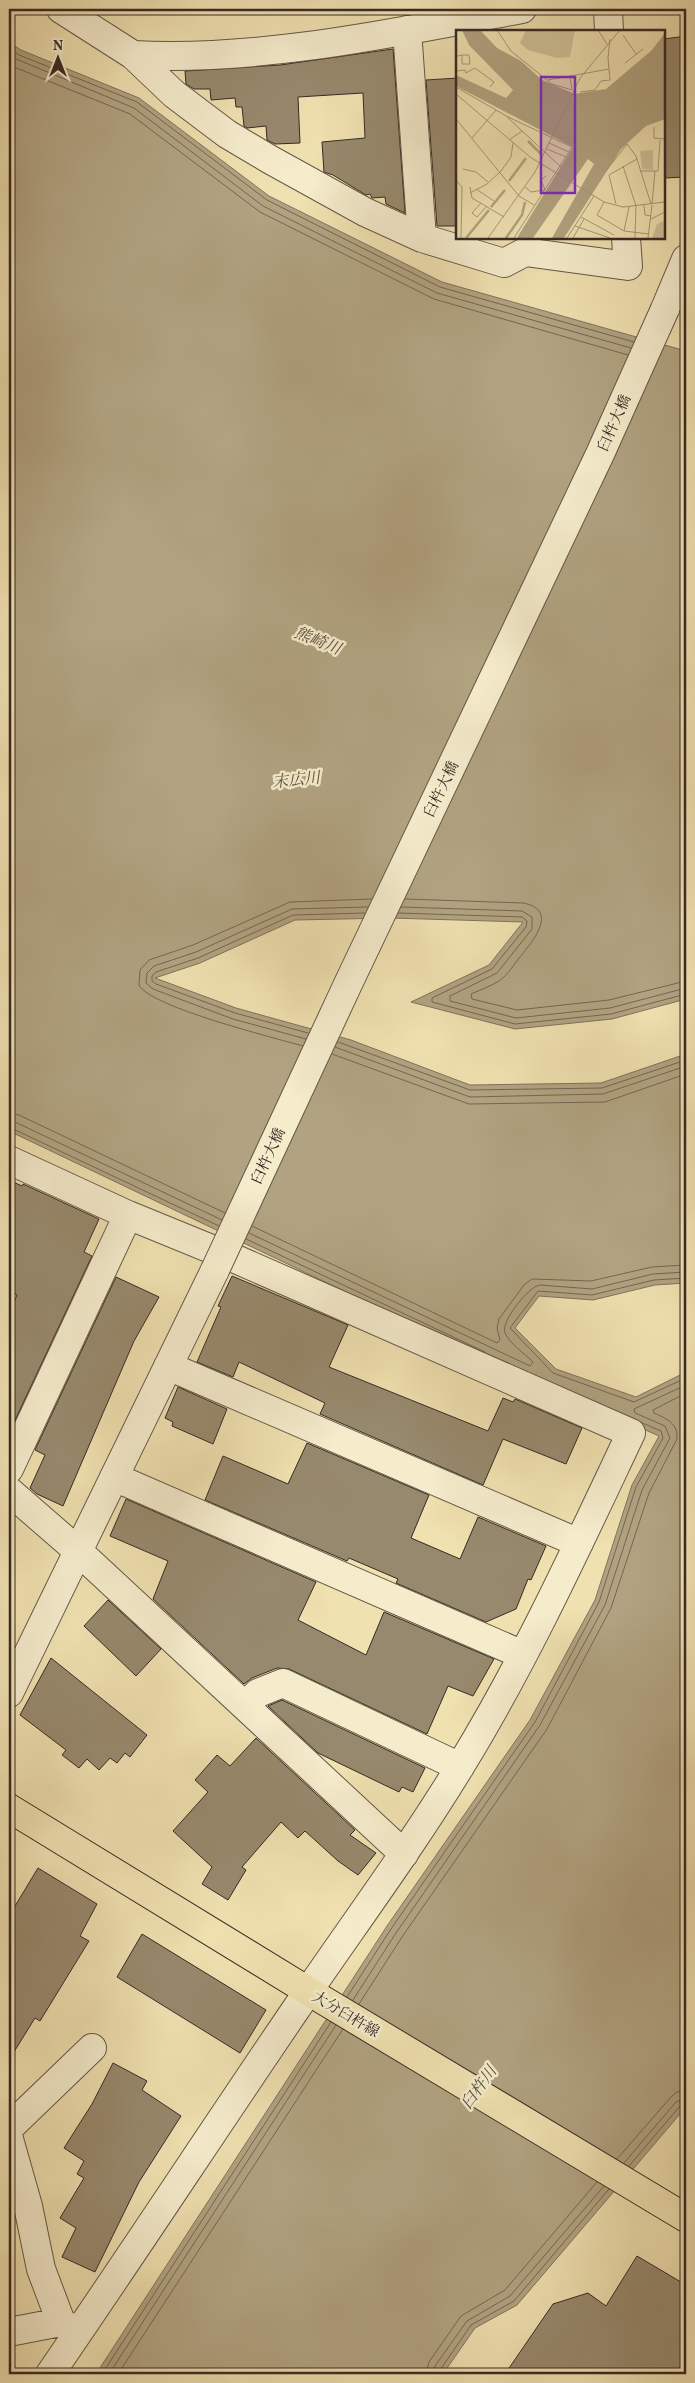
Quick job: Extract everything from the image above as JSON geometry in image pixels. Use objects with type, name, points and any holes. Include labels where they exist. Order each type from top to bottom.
[{"type":"main road","name":"大分臼杵線","points":[[9,1808],[316,1996],[686,2218]]},
{"type":"street","points":[[61,9],[133,55],[174,94],[227,134],[365,212],[422,238],[504,263],[523,245],[628,266],[626,239]]},
{"type":"street","points":[[608,9],[609,30]]},
{"type":"street","points":[[133,55],[176,57],[270,50],[512,17]]},
{"type":"street","points":[[407,30],[422,238]]},
{"type":"street","name":"臼杵大橋","points":[[9,1693],[215,1270],[348,984],[600,454],[686,260]]},
{"type":"street","points":[[9,1160],[128,1215],[247,1264],[631,1433],[579,1543],[522,1655],[460,1767],[316,1996],[70,2327],[50,2374]]},
{"type":"street","points":[[9,1469],[128,1215]]},
{"type":"street","points":[[168,1366],[579,1543]]},
{"type":"street","points":[[114,1477],[522,1655]]},
{"type":"street","points":[[9,1491],[78,1551],[404,1854]]},
{"type":"street","points":[[245,1706],[258,1694],[283,1683],[460,1767]]},
{"type":"street","points":[[9,2128],[92,2048]]},
{"type":"street","points":[[9,2139],[28,2206],[41,2269],[70,2327]]},
{"type":"street","points":[[9,2332],[70,2327]]},
{"type":"water","points":[[9,42],[21,50],[139,98],[269,196],[442,282],[686,351],[686,999],[612,1019],[515,1029],[411,1002],[489,965],[523,922],[390,918],[295,920],[200,963],[155,978],[236,1008],[351,1040],[470,1085],[601,1083],[686,1054],[686,1283],[655,1285],[593,1300],[539,1296],[515,1328],[556,1369],[636,1397],[686,1372],[686,2107],[517,2305],[475,2328],[443,2374],[96,2374],[387,1926],[530,1720],[595,1600],[632,1485],[659,1436],[472,1352],[9,1131]]},
{"type":"building","points":[[686,36],[686,177],[665,178],[665,39]]},
{"type":"building","points":[[393,49],[405,213],[386,204],[385,197],[372,198],[370,194],[366,195],[333,175],[324,172],[322,142],[365,138],[363,93],[298,97],[300,143],[275,144],[267,140],[266,126],[247,128],[244,126],[242,107],[236,107],[235,98],[211,100],[210,89],[194,89],[186,84],[185,71],[280,65]]},
{"type":"building","points":[[456,78],[456,226],[437,226],[426,80]]},
{"type":"building","points":[[9,1180],[22,1186],[23,1184],[99,1219],[84,1252],[92,1256],[9,1433],[9,1314],[17,1295],[9,1291]]},
{"type":"building","points":[[232,1276],[348,1325],[329,1367],[488,1431],[503,1398],[513,1402],[515,1399],[582,1428],[566,1464],[503,1439],[483,1485],[320,1414],[325,1403],[239,1362],[233,1377],[197,1362],[221,1307],[218,1306]]},
{"type":"building","points":[[116,1277],[159,1297],[134,1341],[63,1506],[37,1494],[30,1488],[45,1455],[35,1450]]},
{"type":"building","points":[[178,1387],[227,1409],[213,1444],[172,1426],[173,1422],[165,1418]]},
{"type":"building","points":[[307,1443],[429,1495],[411,1538],[460,1559],[478,1517],[546,1546],[531,1580],[528,1579],[516,1609],[486,1622],[396,1583],[398,1579],[349,1558],[347,1561],[205,1500],[223,1456],[288,1484]]},
{"type":"building","points":[[126,1499],[316,1582],[298,1620],[366,1655],[384,1612],[494,1659],[473,1696],[448,1686],[427,1734],[289,1669],[277,1668],[252,1678],[244,1684],[153,1599],[168,1561],[110,1536]]},
{"type":"building","points":[[108,1600],[161,1649],[136,1676],[84,1626]]},
{"type":"building","points":[[51,1658],[147,1735],[130,1757],[125,1753],[117,1763],[110,1758],[99,1770],[87,1759],[79,1768],[62,1755],[66,1750],[20,1715]]},
{"type":"building","points":[[282,1700],[425,1768],[413,1792],[402,1787],[399,1792],[318,1753],[268,1706]]},
{"type":"building","points":[[256,1738],[355,1830],[350,1835],[376,1853],[358,1875],[338,1861],[305,1831],[298,1838],[281,1822],[242,1867],[246,1870],[228,1900],[202,1884],[212,1867],[173,1831],[208,1792],[195,1780],[217,1755],[230,1766]]},
{"type":"building","points":[[38,1868],[97,1904],[80,1936],[89,1941],[40,2021],[35,2018],[9,2060],[9,1916]]},
{"type":"building","points":[[142,1934],[266,2010],[240,2053],[117,1977]]},
{"type":"building","points":[[113,2063],[147,2081],[142,2090],[181,2116],[139,2182],[95,2272],[62,2257],[76,2228],[60,2218],[84,2178],[77,2174],[84,2161],[64,2148],[92,2104]]},
{"type":"building","points":[[637,2256],[686,2285],[686,2374],[505,2374],[553,2304],[588,2293],[606,2306]]},
{"type":"water label","name":"熊崎川","points":[[318,640]]},
{"type":"water label","name":"末広川","points":[[296,779]]},
{"type":"water label","name":"臼杵川","points":[[478,2087]]}]
